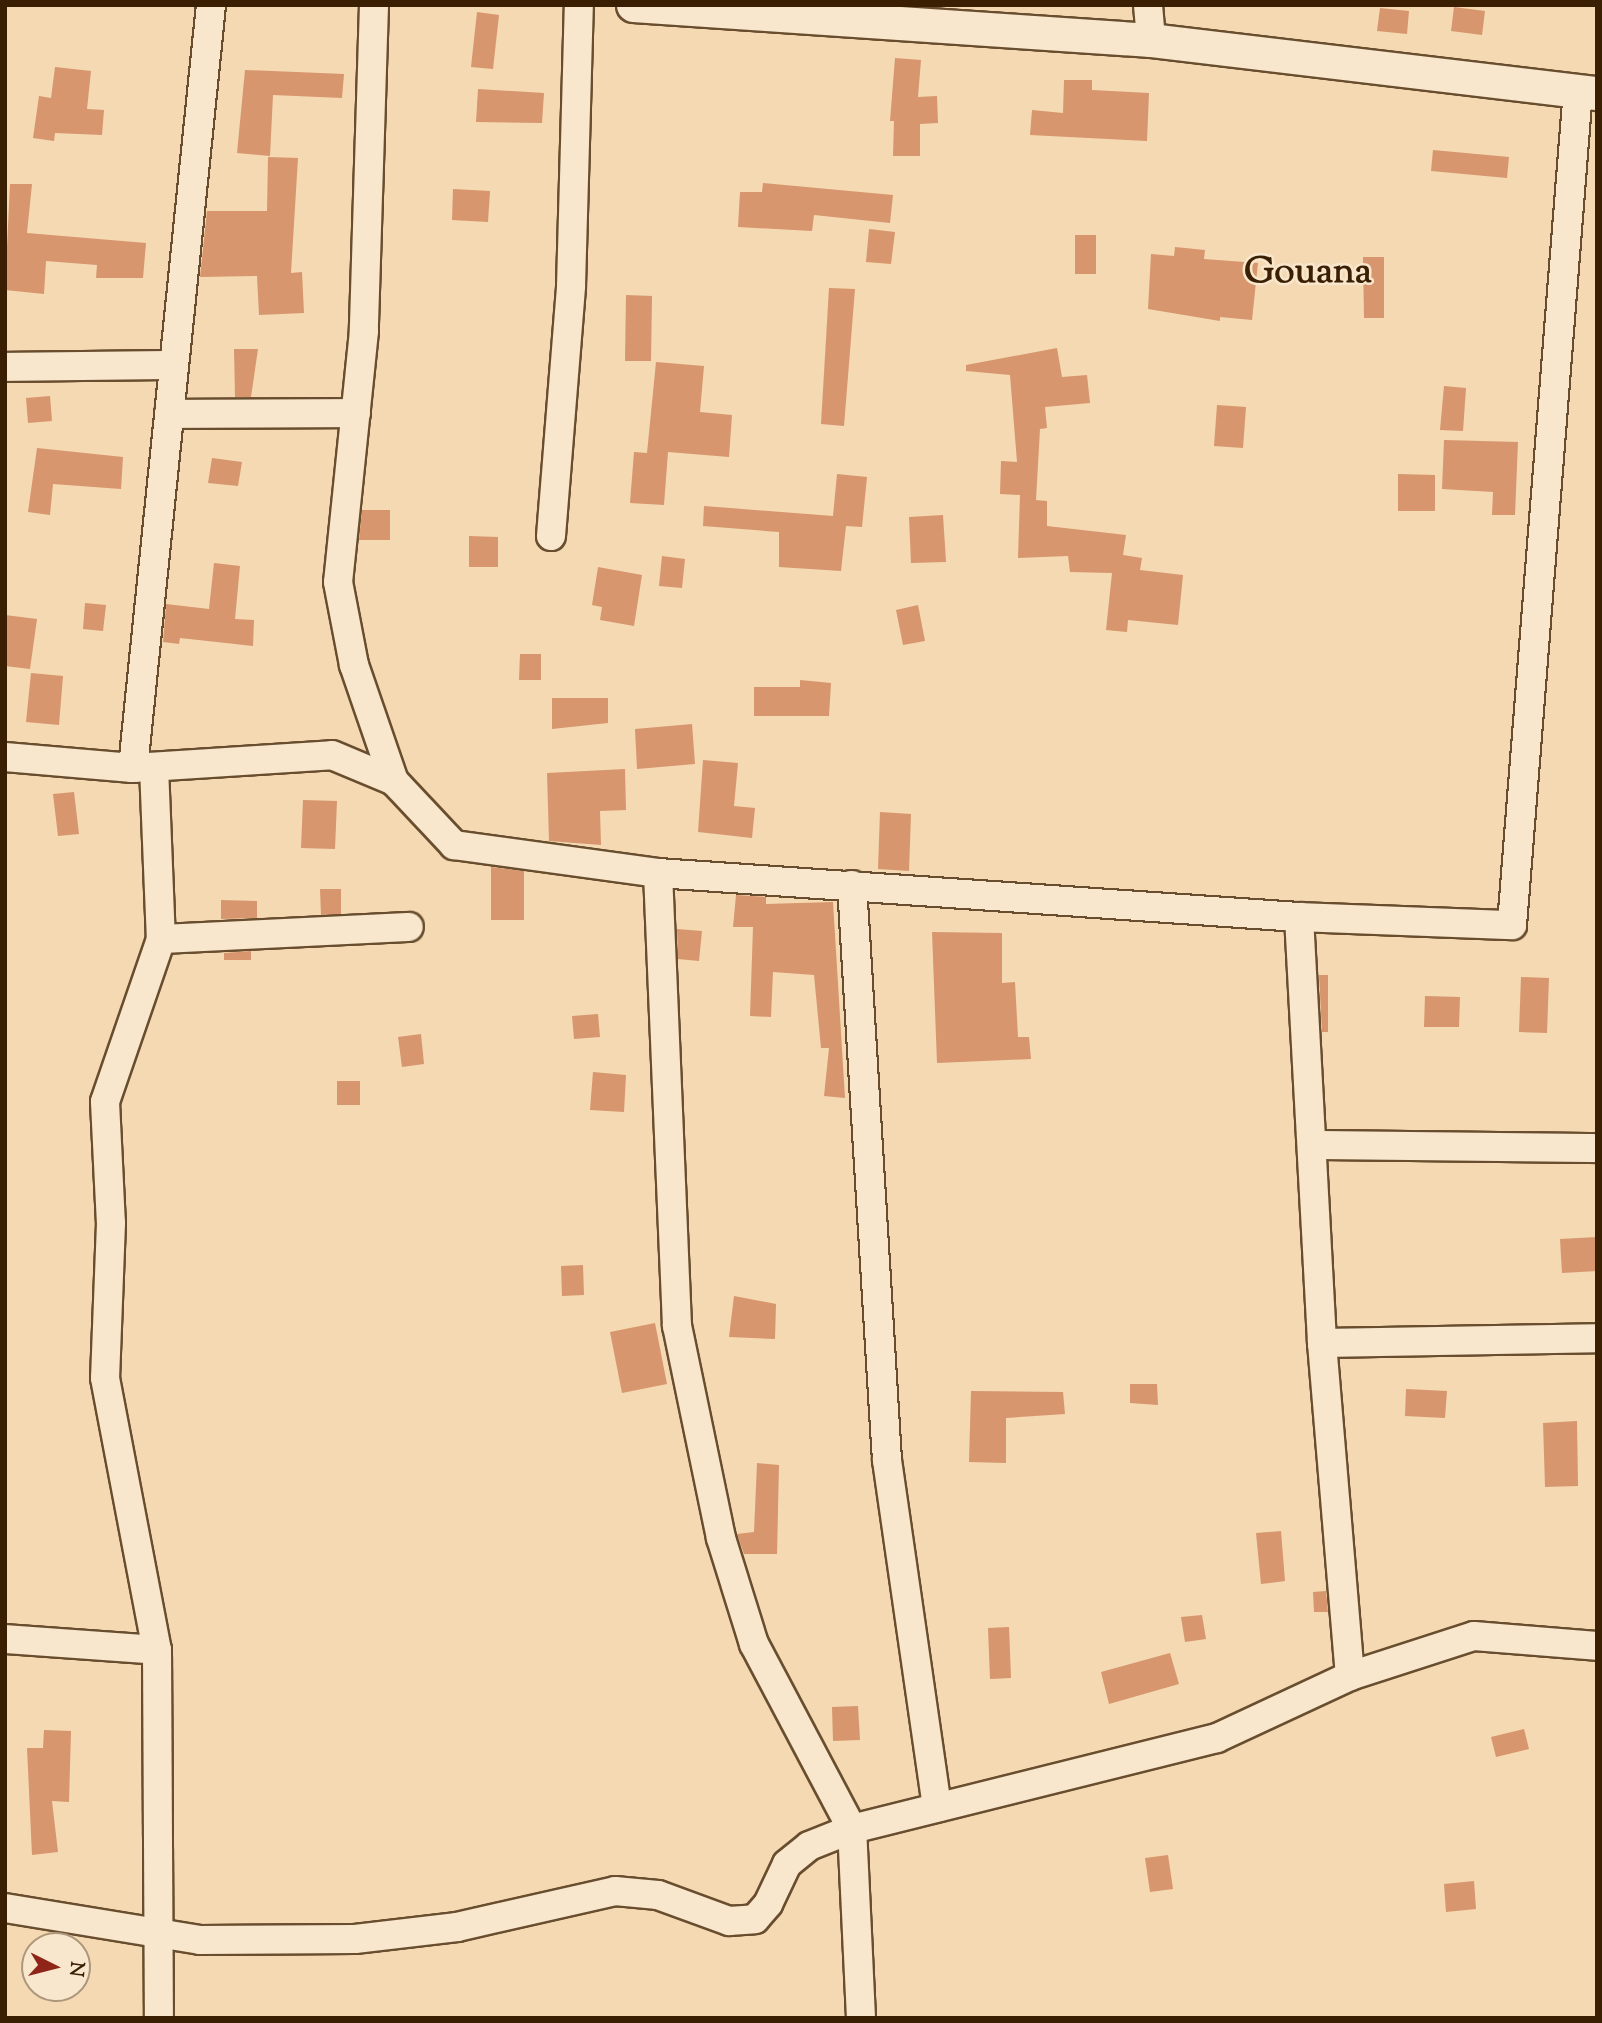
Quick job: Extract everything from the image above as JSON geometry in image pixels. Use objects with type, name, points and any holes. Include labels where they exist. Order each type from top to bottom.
[{"type":"street","points":[[159,2018],[157,1650],[105,1378],[111,1223],[105,1102],[161,939],[144,768],[169,414],[211,5]]},
{"type":"street","points":[[374,5],[364,331],[338,582],[354,665],[394,781]]},
{"type":"street","points":[[551,536],[571,286],[579,5]]},
{"type":"street","points":[[5,757],[144,768],[332,755],[394,781],[454,845],[658,873],[1299,917],[1513,925],[1587,92],[1151,40],[633,5]]},
{"type":"street","points":[[1148,5],[1151,40]]},
{"type":"street","points":[[5,367],[174,365]]},
{"type":"street","points":[[169,414],[356,413]]},
{"type":"street","points":[[658,873],[677,1326],[721,1538],[754,1644],[852,1829],[860,2018]]},
{"type":"street","points":[[852,886],[887,1460],[937,1807]]},
{"type":"street","points":[[1299,917],[1322,1343],[1350,1676]]},
{"type":"street","points":[[161,939],[409,927]]},
{"type":"street","points":[[1312,1145],[1597,1148]]},
{"type":"street","points":[[1322,1343],[1597,1338]]},
{"type":"street","points":[[5,1908],[200,1940],[355,1939],[457,1927],[615,1891],[658,1895],[729,1922],[755,1919],[768,1904],[787,1864],[809,1846],[852,1829],[1217,1738],[1350,1676],[1474,1636],[1597,1646]]},
{"type":"street","points":[[5,1639],[157,1650]]},
{"type":"building","points":[[1454,7],[1485,11],[1482,35],[1451,31]]},
{"type":"building","points":[[1380,8],[1409,11],[1407,34],[1377,31]]},
{"type":"building","points":[[477,12],[499,15],[493,69],[471,67]]},
{"type":"building","points":[[895,58],[921,60],[918,97],[937,96],[938,123],[920,124],[920,156],[893,156],[894,121],[890,121]]},
{"type":"building","points":[[55,67],[91,71],[87,109],[104,110],[102,135],[55,133],[54,141],[33,138],[39,96],[51,98]]},
{"type":"building","points":[[245,70],[344,74],[342,98],[273,95],[270,156],[237,153]]},
{"type":"building","points":[[1064,80],[1092,80],[1092,90],[1149,93],[1147,141],[1030,135],[1032,110],[1063,113]]},
{"type":"building","points":[[478,89],[544,93],[542,123],[476,122]]},
{"type":"building","points":[[1433,150],[1509,157],[1507,178],[1431,171]]},
{"type":"building","points":[[268,157],[298,158],[291,273],[302,272],[304,313],[259,315],[257,276],[200,277],[207,211],[267,211]]},
{"type":"building","points":[[763,183],[893,195],[890,223],[814,215],[812,231],[738,227],[740,192],[762,192]]},
{"type":"building","points":[[10,184],[32,184],[27,233],[146,243],[143,278],[96,278],[97,265],[46,261],[44,294],[5,290]]},
{"type":"building","points":[[453,189],[490,191],[488,222],[452,220]]},
{"type":"building","points":[[869,229],[895,232],[891,264],[866,262]]},
{"type":"building","points":[[1075,235],[1096,235],[1096,274],[1075,274]]},
{"type":"building","points":[[1175,247],[1205,250],[1204,259],[1258,263],[1252,320],[1220,317],[1220,321],[1148,309],[1151,254],[1174,256]]},
{"type":"building","points":[[1363,257],[1384,257],[1384,318],[1364,318]]},
{"type":"building","points":[[829,288],[855,289],[844,426],[821,424]]},
{"type":"building","points":[[626,295],[652,296],[651,361],[625,361]]},
{"type":"building","points":[[1057,348],[1062,377],[1087,375],[1090,403],[1045,407],[1047,428],[1040,429],[1036,500],[1047,501],[1047,526],[1126,535],[1123,555],[1142,558],[1140,570],[1183,575],[1178,625],[1128,620],[1127,632],[1106,630],[1112,573],[1070,572],[1068,556],[1018,558],[1020,495],[1000,494],[1001,461],[1017,462],[1010,375],[966,371],[966,365]]},
{"type":"building","points":[[234,349],[258,349],[251,397],[235,397]]},
{"type":"building","points":[[656,362],[704,366],[700,412],[732,415],[729,457],[668,452],[664,505],[630,503],[634,452],[647,453]]},
{"type":"building","points":[[1444,386],[1466,388],[1463,431],[1440,430]]},
{"type":"building","points":[[50,396],[52,421],[28,423],[26,398]]},
{"type":"building","points":[[1217,405],[1246,407],[1243,448],[1214,446]]},
{"type":"building","points":[[1444,440],[1518,442],[1515,515],[1492,515],[1493,492],[1442,489]]},
{"type":"building","points":[[37,448],[123,457],[121,489],[53,484],[50,515],[28,512]]},
{"type":"building","points":[[212,458],[242,462],[238,486],[208,483]]},
{"type":"building","points":[[837,474],[867,477],[862,527],[846,526],[841,571],[779,567],[779,532],[703,526],[704,506],[833,516]]},
{"type":"building","points":[[1398,474],[1435,475],[1435,511],[1398,511]]},
{"type":"building","points":[[362,510],[390,510],[390,540],[359,540]]},
{"type":"building","points":[[943,515],[946,562],[911,563],[909,517]]},
{"type":"building","points":[[469,536],[498,537],[498,567],[469,567]]},
{"type":"building","points":[[662,556],[685,559],[682,588],[659,586]]},
{"type":"building","points":[[214,563],[240,566],[235,619],[254,620],[253,646],[180,638],[179,644],[163,642],[166,604],[209,609]]},
{"type":"building","points":[[598,567],[642,575],[634,626],[600,620],[602,607],[592,605]]},
{"type":"building","points":[[85,603],[106,605],[103,631],[83,629]]},
{"type":"building","points":[[918,605],[925,641],[903,645],[896,610]]},
{"type":"building","points":[[5,615],[37,619],[30,669],[5,666]]},
{"type":"building","points":[[520,654],[541,654],[541,680],[519,680]]},
{"type":"building","points":[[31,673],[63,676],[59,725],[26,722]]},
{"type":"building","points":[[800,680],[831,683],[829,716],[754,716],[754,687],[800,687]]},
{"type":"building","points":[[552,698],[608,698],[608,723],[552,729]]},
{"type":"building","points":[[692,724],[695,764],[637,769],[635,729]]},
{"type":"building","points":[[703,760],[738,763],[734,806],[755,808],[752,838],[698,832]]},
{"type":"building","points":[[625,769],[626,810],[600,811],[601,845],[549,841],[547,773]]},
{"type":"building","points":[[74,792],[79,834],[58,836],[53,794]]},
{"type":"building","points":[[303,800],[337,801],[335,849],[301,848]]},
{"type":"building","points":[[880,812],[911,814],[909,871],[878,869]]},
{"type":"building","points":[[491,867],[524,871],[524,920],[491,920]]},
{"type":"building","points":[[320,889],[341,889],[341,914],[321,915]]},
{"type":"building","points":[[736,895],[766,897],[766,904],[833,902],[845,1098],[824,1096],[829,1048],[821,1048],[814,975],[773,972],[771,1017],[750,1016],[753,927],[733,927]]},
{"type":"building","points":[[221,900],[257,901],[257,918],[221,919]]},
{"type":"building","points":[[677,929],[702,931],[699,961],[678,959]]},
{"type":"building","points":[[932,932],[1002,933],[1002,983],[1015,982],[1018,1037],[1029,1037],[1031,1059],[937,1063]]},
{"type":"building","points":[[251,951],[251,960],[224,960],[224,953]]},
{"type":"building","points":[[1319,975],[1328,975],[1328,1032],[1322,1032]]},
{"type":"building","points":[[1521,977],[1549,978],[1547,1033],[1519,1032]]},
{"type":"building","points":[[1425,996],[1460,997],[1459,1027],[1424,1027]]},
{"type":"building","points":[[598,1014],[600,1037],[574,1039],[572,1016]]},
{"type":"building","points":[[421,1034],[424,1064],[402,1067],[398,1037]]},
{"type":"building","points":[[593,1072],[626,1075],[624,1112],[590,1110]]},
{"type":"building","points":[[337,1081],[360,1081],[360,1105],[337,1105]]},
{"type":"building","points":[[1597,1237],[1597,1271],[1562,1273],[1560,1239]]},
{"type":"building","points":[[583,1265],[584,1295],[562,1296],[561,1266]]},
{"type":"building","points":[[734,1296],[776,1304],[775,1339],[729,1337]]},
{"type":"building","points":[[655,1323],[667,1384],[622,1393],[610,1332]]},
{"type":"building","points":[[1130,1384],[1157,1384],[1158,1405],[1130,1403]]},
{"type":"building","points":[[1406,1389],[1447,1391],[1445,1418],[1405,1416]]},
{"type":"building","points":[[971,1391],[1063,1392],[1065,1414],[1006,1418],[1006,1463],[969,1462]]},
{"type":"building","points":[[1577,1421],[1578,1486],[1545,1487],[1543,1423]]},
{"type":"building","points":[[757,1463],[779,1465],[777,1554],[744,1554],[737,1534],[754,1532]]},
{"type":"building","points":[[1281,1531],[1285,1581],[1261,1584],[1256,1533]]},
{"type":"building","points":[[1326,1591],[1328,1612],[1314,1612],[1313,1592]]},
{"type":"building","points":[[1202,1615],[1206,1639],[1185,1642],[1181,1617]]},
{"type":"building","points":[[1009,1627],[1011,1678],[990,1679],[988,1628]]},
{"type":"building","points":[[1170,1653],[1179,1684],[1109,1704],[1101,1672]]},
{"type":"building","points":[[858,1706],[860,1740],[833,1741],[832,1707]]},
{"type":"building","points":[[1524,1729],[1529,1749],[1496,1757],[1491,1737]]},
{"type":"building","points":[[44,1730],[71,1731],[69,1802],[52,1801],[58,1852],[32,1855],[27,1748],[43,1748]]},
{"type":"building","points":[[1168,1855],[1173,1889],[1150,1892],[1145,1858]]},
{"type":"building","points":[[1474,1881],[1476,1909],[1446,1912],[1444,1884]]},
{"type":"district","name":"Gouana","points":[[1308,273]]}]
